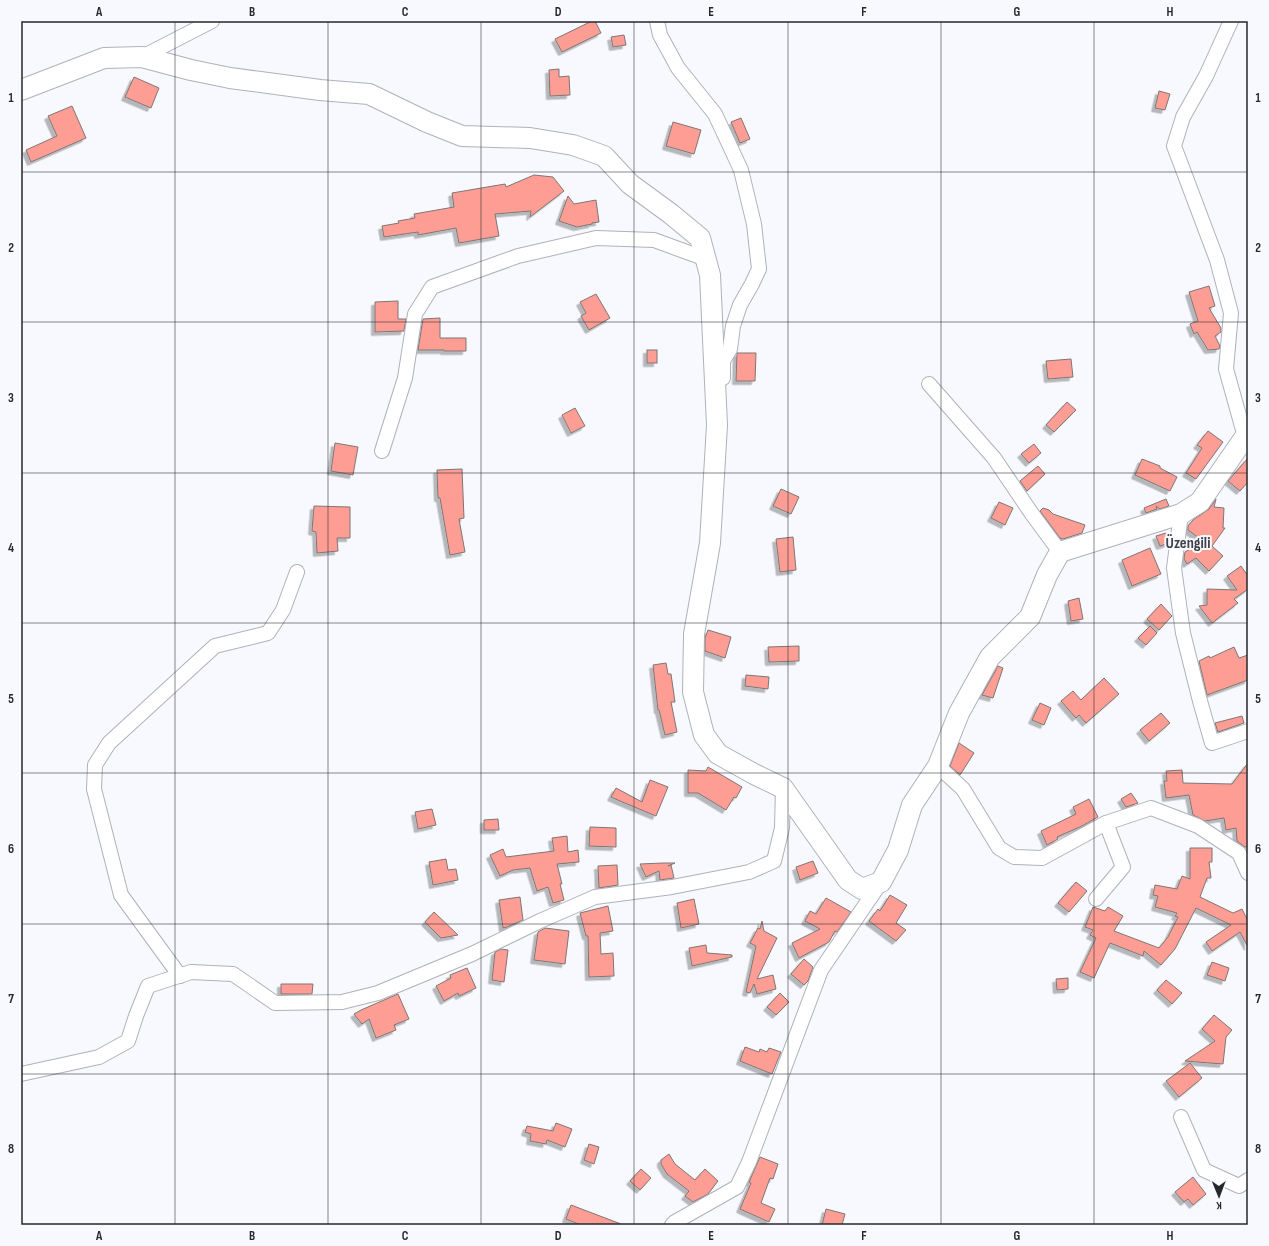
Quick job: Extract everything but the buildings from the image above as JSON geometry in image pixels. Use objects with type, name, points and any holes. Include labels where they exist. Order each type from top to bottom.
[{"type":"street","points":[[142,57],[212,21]]},
{"type":"street","points":[[657,21],[660,35],[678,68],[715,114],[741,170],[754,224],[759,269],[740,305],[733,326],[730,349],[723,361],[720,414],[717,424]]},
{"type":"street","points":[[672,1225],[737,1187],[752,1155],[821,970],[881,882],[898,850],[912,805],[938,766],[959,713],[990,656],[1030,617],[1047,575],[1060,552],[1181,514],[1200,502],[1247,436],[1226,369],[1231,312],[1217,260],[1174,146],[1183,117],[1206,76],[1231,21]]},
{"type":"street","points":[[21,90],[104,58],[142,57],[191,70],[230,78],[320,90],[369,94],[427,122],[462,136],[530,138],[573,145],[604,156],[630,184],[671,214],[700,238],[710,275],[717,424],[710,543],[694,634],[693,692],[704,735],[718,754],[783,788],[848,880],[862,889],[881,882]]},
{"type":"street","points":[[382,451],[405,378],[415,314],[432,287],[518,256],[596,238],[654,240],[706,260]]},
{"type":"street","points":[[929,384],[994,458],[1060,552]]},
{"type":"street","points":[[1181,514],[1174,568],[1183,633],[1212,743],[1248,731]]},
{"type":"street","points":[[180,976],[121,895],[94,789],[95,765],[109,743],[215,646],[268,633],[283,610],[297,572]]},
{"type":"street","points":[[938,766],[963,789],[998,848],[1014,857],[1042,858],[1106,823],[1151,808],[1198,826],[1239,853],[1247,866]]},
{"type":"street","points":[[21,1074],[99,1057],[128,1041],[148,986],[191,972],[233,974],[274,1003],[342,1002],[378,993],[472,954],[540,921],[595,897],[672,887],[749,872],[774,861],[782,828],[783,788]]},
{"type":"street","points":[[1096,899],[1124,867],[1106,823]]},
{"type":"street","points":[[1181,1117],[1204,1170],[1239,1186],[1248,1180]]},
{"type":"district","name":"Üzengili","points":[[1188,542]]}]
